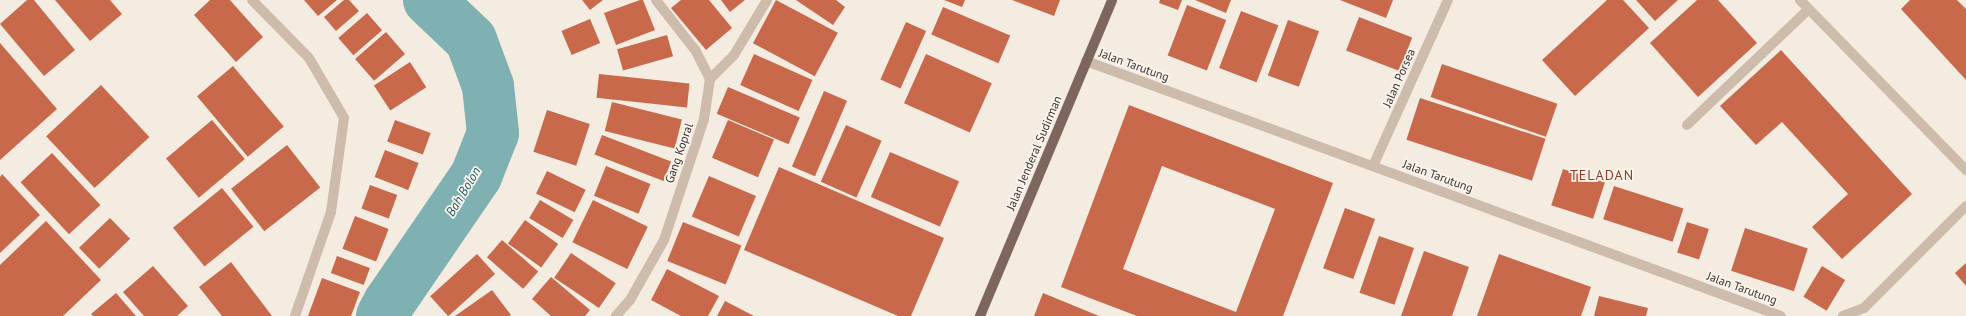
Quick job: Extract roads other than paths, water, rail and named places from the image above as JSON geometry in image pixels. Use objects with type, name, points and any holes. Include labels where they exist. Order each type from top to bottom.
[{"type":"main road","name":"Jalan Jenderal Sudirman","points":[[980,316],[1112,0]]},
{"type":"street","points":[[252,0],[309,58],[344,118],[331,212],[295,316]]},
{"type":"street","points":[[656,0],[695,50],[710,79],[734,55],[767,0]]},
{"type":"street","name":"Jalan Porsea","points":[[1373,166],[1448,0]]},
{"type":"street","points":[[1800,0],[1966,170]]},
{"type":"street","points":[[1687,125],[1809,9]]},
{"type":"street","name":"Jalan Tarutung","points":[[1086,61],[1781,316]]},
{"type":"street","name":"Gang Kopral","points":[[616,316],[630,300],[664,240],[704,119],[710,79]]},
{"type":"street","points":[[1843,316],[1864,308],[1966,206]]},
{"type":"waterway","name":"Bah Bolon","points":[[382,316],[389,303],[476,176],[493,133],[488,86],[471,40],[429,0]]},
{"type":"district","name":"TELADAN","points":[[1602,175]]}]
